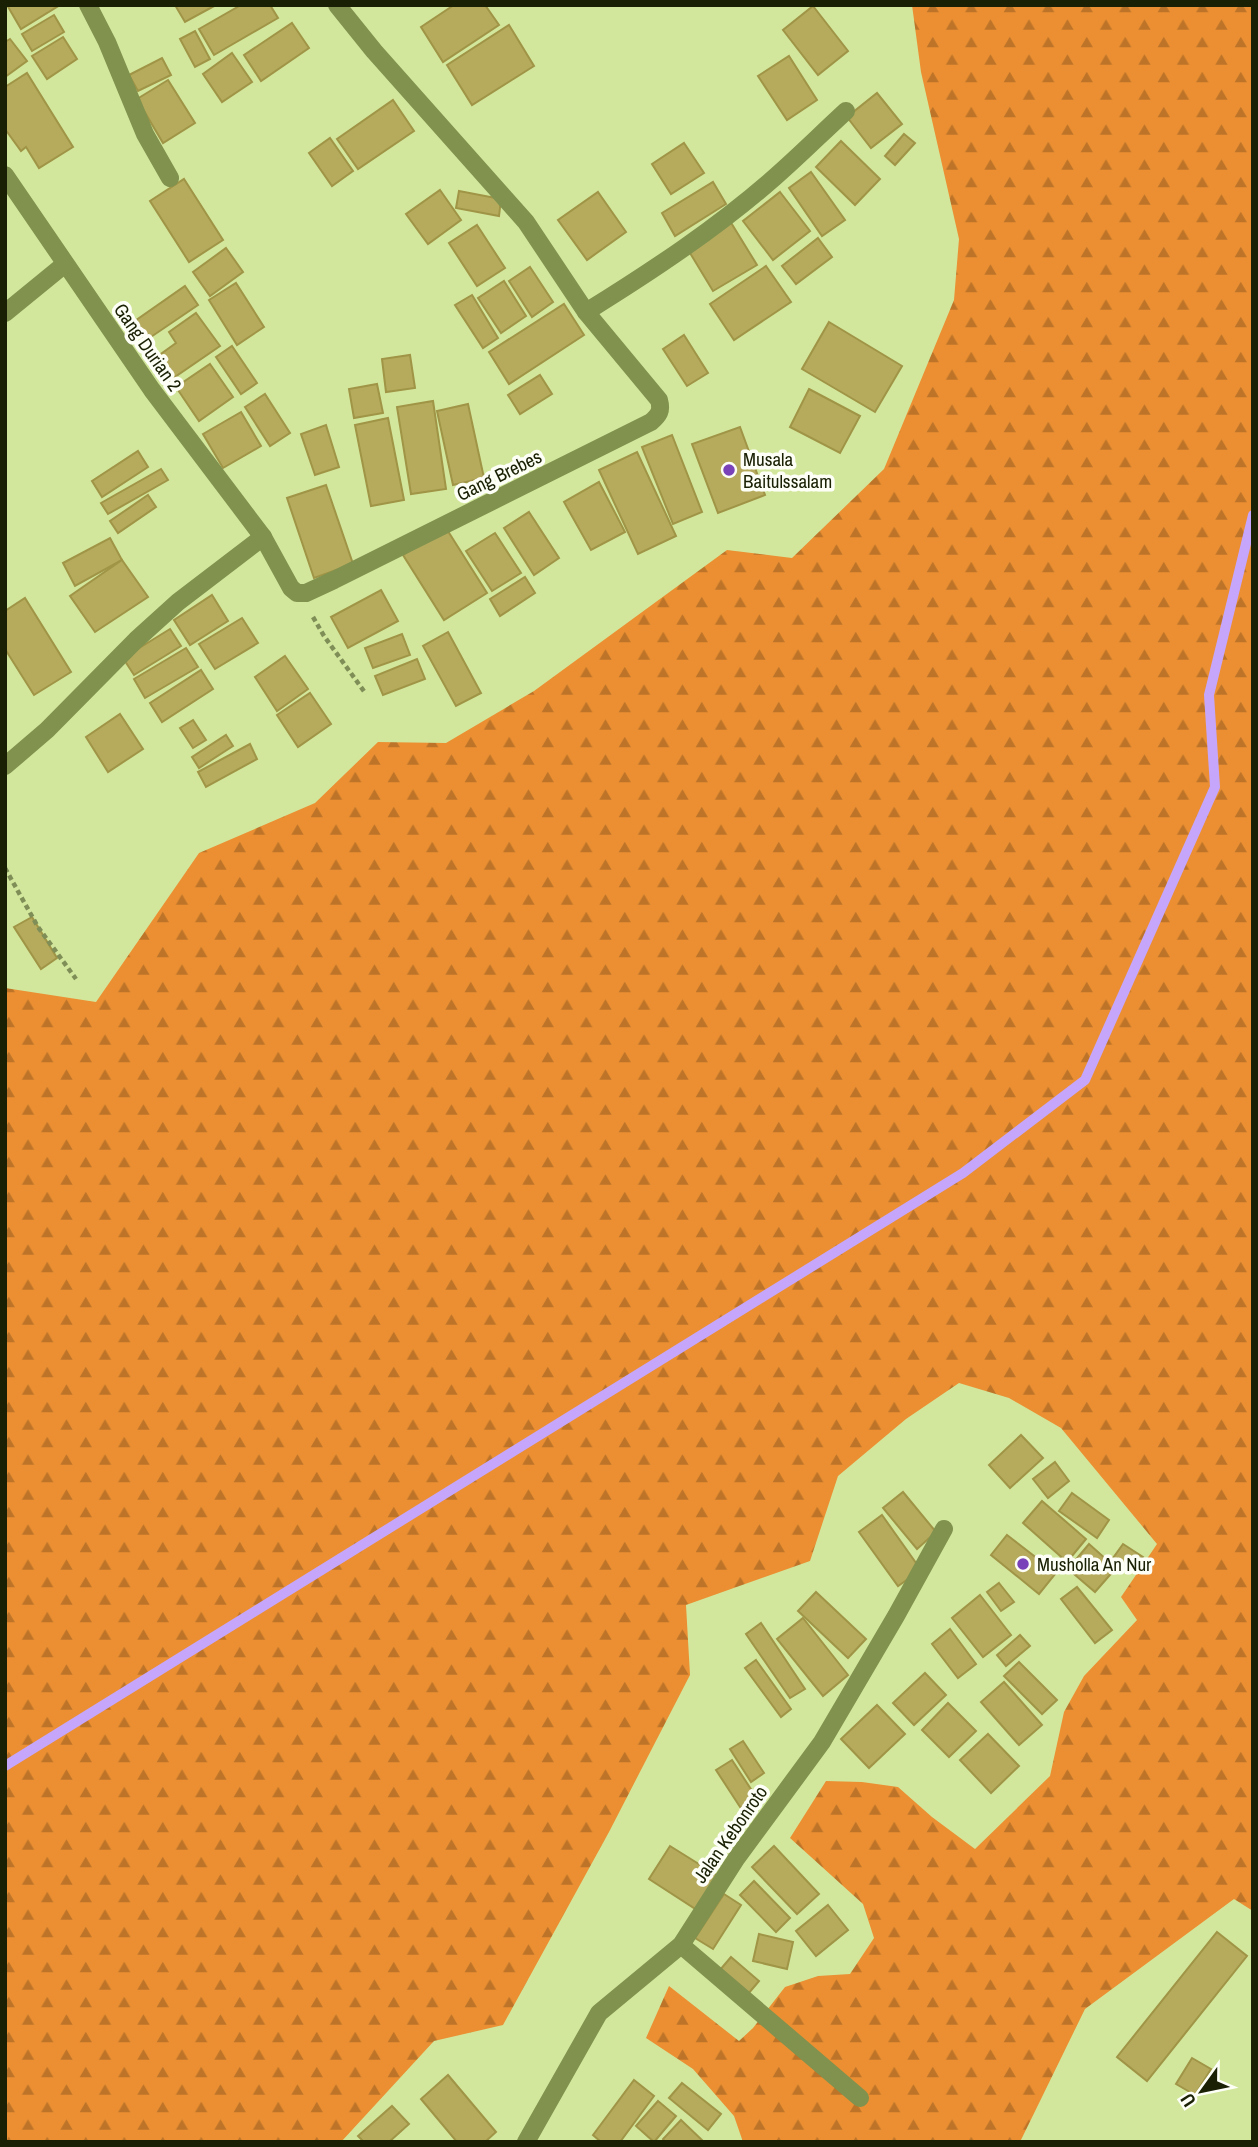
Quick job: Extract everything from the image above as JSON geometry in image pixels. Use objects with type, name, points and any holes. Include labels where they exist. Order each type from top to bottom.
[{"type":"street","points":[[88,5],[107,42],[145,134],[170,178]]},
{"type":"street","name":"Gang Brebes","points":[[302,594],[651,422],[659,415],[661,408],[659,400],[586,312],[526,222],[337,5]]},
{"type":"street","points":[[586,312],[657,267],[722,220],[775,178],[846,111]]},
{"type":"street","name":"Gang Durian 2","points":[[5,175],[152,390],[263,537]]},
{"type":"street","points":[[5,313],[65,264]]},
{"type":"street","points":[[5,766],[47,730],[178,601],[263,537],[291,588],[302,594]]},
{"type":"street","name":"Jalan Kebonroto","points":[[526,2142],[599,2013],[681,1945],[736,1859],[822,1742],[944,1529]]},
{"type":"street","points":[[681,1945],[860,2098]]},
{"type":"path","points":[[302,594],[324,636],[366,694]]},
{"type":"path","points":[[5,869],[38,927],[76,979]]},
{"type":"green space","points":[[912,5],[1253,5],[1253,1911],[1234,1899],[1085,2009],[1020,2142],[743,2142],[734,2116],[693,2069],[646,2038],[669,1986],[739,2041],[753,2028],[785,1987],[818,1976],[850,1974],[874,1938],[863,1904],[790,1838],[826,1781],[898,1787],[975,1849],[1050,1776],[1064,1712],[1084,1676],[1137,1620],[1121,1597],[1157,1544],[1061,1428],[1009,1398],[959,1383],[906,1419],[838,1476],[810,1561],[686,1605],[690,1675],[609,1832],[503,2025],[434,2041],[341,2142],[5,2142],[5,988],[96,1002],[199,853],[315,803],[378,742],[446,743],[534,691],[727,550],[792,558],[884,469],[954,300],[959,239],[921,72]]},
{"type":"building","points":[[7,5],[60,5],[21,29]]},
{"type":"building","points":[[175,5],[216,5],[185,22]]},
{"type":"building","points":[[241,5],[270,5],[278,18],[214,55],[199,29]]},
{"type":"building","points":[[454,5],[485,5],[499,25],[443,62],[421,27]]},
{"type":"building","points":[[813,6],[848,51],[818,75],[783,30]]},
{"type":"building","points":[[54,15],[64,32],[32,51],[22,34]]},
{"type":"building","points":[[292,23],[309,48],[261,81],[244,55]]},
{"type":"building","points":[[509,25],[534,66],[472,105],[447,65]]},
{"type":"building","points":[[195,31],[210,59],[195,67],[180,39]]},
{"type":"building","points":[[63,37],[77,59],[47,79],[32,56]]},
{"type":"building","points":[[10,39],[27,61],[5,77],[5,42]]},
{"type":"building","points":[[232,53],[252,82],[222,102],[203,74]]},
{"type":"building","points":[[789,56],[817,100],[787,120],[758,76]]},
{"type":"building","points":[[162,58],[171,75],[138,91],[129,75]]},
{"type":"building","points":[[27,73],[73,147],[39,168],[26,147],[21,151],[5,129],[5,87]]},
{"type":"building","points":[[168,80],[195,123],[163,143],[137,99]]},
{"type":"building","points":[[877,93],[902,124],[871,148],[847,117]]},
{"type":"building","points":[[393,100],[414,131],[358,169],[337,139]]},
{"type":"building","points":[[904,134],[915,143],[895,165],[885,156]]},
{"type":"building","points":[[330,138],[353,171],[332,186],[309,153]]},
{"type":"building","points":[[841,141],[880,179],[855,205],[816,167]]},
{"type":"building","points":[[684,143],[704,173],[671,194],[652,164]]},
{"type":"building","points":[[811,172],[845,220],[822,236],[789,188]]},
{"type":"building","points":[[184,179],[223,240],[189,262],[150,201]]},
{"type":"building","points":[[713,182],[726,204],[675,236],[662,213]]},
{"type":"building","points":[[440,190],[461,220],[428,244],[406,214]]},
{"type":"building","points":[[459,191],[501,199],[499,216],[456,208]]},
{"type":"building","points":[[598,192],[626,232],[587,260],[558,220]]},
{"type":"building","points":[[780,192],[810,231],[773,260],[743,221]]},
{"type":"building","points":[[730,221],[757,265],[713,291],[687,248]]},
{"type":"building","points":[[477,225],[505,268],[477,286],[449,243]]},
{"type":"building","points":[[818,238],[832,257],[796,284],[782,266]]},
{"type":"building","points":[[226,248],[243,272],[210,296],[193,272]]},
{"type":"building","points":[[766,266],[791,302],[734,340],[710,304]]},
{"type":"building","points":[[530,267],[553,302],[532,317],[509,281]]},
{"type":"building","points":[[504,281],[526,316],[501,333],[478,298]]},
{"type":"building","points":[[236,283],[264,327],[237,345],[209,300]]},
{"type":"building","points":[[185,286],[198,305],[145,341],[132,323]]},
{"type":"building","points":[[472,295],[498,338],[483,348],[455,305]]},
{"type":"building","points":[[564,304],[584,335],[509,384],[489,352]]},
{"type":"building","points":[[196,313],[220,346],[166,383],[151,361],[176,343],[169,332]]},
{"type":"building","points":[[829,322],[902,366],[875,412],[802,369]]},
{"type":"building","points":[[684,335],[708,373],[687,386],[663,349]]},
{"type":"building","points":[[232,346],[257,383],[241,394],[216,357]]},
{"type":"building","points":[[410,355],[415,388],[386,392],[382,359]]},
{"type":"building","points":[[210,364],[233,397],[199,421],[176,387]]},
{"type":"building","points":[[540,375],[552,394],[520,414],[508,395]]},
{"type":"building","points":[[377,384],[383,413],[354,418],[349,389]]},
{"type":"building","points":[[809,389],[860,416],[840,453],[790,427]]},
{"type":"building","points":[[265,394],[290,433],[270,446],[245,407]]},
{"type":"building","points":[[433,401],[446,489],[411,494],[397,407]]},
{"type":"building","points":[[468,404],[484,478],[453,485],[437,411]]},
{"type":"building","points":[[241,412],[261,446],[223,468],[203,434]]},
{"type":"building","points":[[388,418],[404,500],[371,506],[355,425]]},
{"type":"building","points":[[326,425],[339,467],[315,475],[301,434]]},
{"type":"building","name":"Musala Baitulssalam","points":[[740,427],[765,495],[718,513],[692,444]]},
{"type":"building","points":[[672,435],[702,512],[673,524],[642,447]]},
{"type":"building","points":[[138,451],[148,467],[102,497],[92,481]]},
{"type":"building","points":[[637,452],[676,536],[638,554],[599,470]]},
{"type":"building","points":[[161,469],[168,480],[108,514],[101,503]]},
{"type":"building","points":[[599,482],[625,532],[591,550],[564,502]]},
{"type":"building","points":[[326,485],[353,564],[314,578],[287,498]]},
{"type":"building","points":[[148,495],[156,507],[118,533],[110,521]]},
{"type":"building","points":[[529,512],[559,558],[534,575],[504,528]]},
{"type":"building","points":[[446,528],[487,593],[444,620],[403,555]]},
{"type":"building","points":[[495,533],[521,573],[492,591],[466,551]]},
{"type":"building","points":[[110,538],[122,560],[75,586],[63,563]]},
{"type":"building","points":[[122,560],[148,597],[95,632],[70,596]]},
{"type":"building","points":[[525,577],[535,593],[500,616],[490,599]]},
{"type":"building","points":[[381,590],[398,621],[348,648],[331,617]]},
{"type":"building","points":[[212,595],[228,621],[190,645],[174,620]]},
{"type":"building","points":[[25,598],[71,672],[34,695],[5,649],[5,611]]},
{"type":"building","points":[[242,618],[258,643],[215,669],[199,644]]},
{"type":"building","points":[[170,629],[181,646],[134,675],[123,658]]},
{"type":"building","points":[[448,632],[481,693],[456,706],[423,646]]},
{"type":"building","points":[[402,634],[410,655],[373,668],[365,648]]},
{"type":"building","points":[[186,648],[198,667],[145,698],[134,679]]},
{"type":"building","points":[[285,656],[308,689],[277,711],[255,677]]},
{"type":"building","points":[[417,659],[425,679],[383,695],[375,676]]},
{"type":"building","points":[[201,670],[213,689],[162,722],[150,703]]},
{"type":"building","points":[[310,693],[331,724],[298,747],[277,715]]},
{"type":"building","points":[[120,714],[143,749],[108,772],[86,737]]},
{"type":"building","points":[[193,720],[206,740],[193,748],[180,728]]},
{"type":"building","points":[[226,735],[233,746],[199,768],[192,757]]},
{"type":"building","points":[[250,744],[257,759],[206,787],[198,772]]},
{"type":"building","points":[[32,917],[57,958],[41,969],[14,927]]},
{"type":"building","points":[[1021,1435],[1043,1458],[1010,1488],[989,1465]]},
{"type":"building","points":[[1055,1462],[1069,1481],[1048,1498],[1033,1479]]},
{"type":"building","points":[[903,1492],[936,1532],[917,1549],[883,1508]]},
{"type":"building","points":[[1072,1493],[1109,1520],[1097,1538],[1059,1511]]},
{"type":"building","points":[[1042,1501],[1086,1539],[1067,1562],[1023,1523]]},
{"type":"building","points":[[882,1515],[921,1570],[898,1586],[859,1532]]},
{"type":"building","name":"Musholla An Nur","points":[[1007,1535],[1056,1573],[1039,1594],[991,1555]]},
{"type":"building","points":[[1089,1544],[1116,1568],[1095,1592],[1068,1569]]},
{"type":"building","points":[[1123,1544],[1143,1557],[1133,1572],[1113,1558]]},
{"type":"building","points":[[999,1583],[1014,1602],[1001,1611],[987,1592]]},
{"type":"building","points":[[1077,1587],[1112,1630],[1095,1643],[1061,1599]]},
{"type":"building","points":[[816,1592],[866,1639],[848,1658],[798,1611]]},
{"type":"building","points":[[980,1595],[1011,1635],[983,1657],[952,1618]]},
{"type":"building","points":[[803,1618],[848,1675],[823,1696],[777,1639]]},
{"type":"building","points":[[761,1623],[805,1689],[790,1698],[746,1634]]},
{"type":"building","points":[[950,1629],[976,1664],[958,1678],[932,1644]]},
{"type":"building","points":[[1020,1635],[1030,1646],[1006,1666],[997,1655]]},
{"type":"building","points":[[756,1660],[791,1709],[781,1717],[745,1668]]},
{"type":"building","points":[[1019,1662],[1057,1700],[1042,1714],[1004,1676]]},
{"type":"building","points":[[925,1673],[946,1695],[914,1725],[893,1703]]},
{"type":"building","points":[[1004,1682],[1042,1725],[1019,1745],[981,1702]]},
{"type":"building","points":[[948,1703],[976,1731],[949,1757],[922,1730]]},
{"type":"building","points":[[877,1705],[905,1734],[869,1768],[841,1739]]},
{"type":"building","points":[[988,1734],[1019,1766],[991,1793],[960,1760]]},
{"type":"building","points":[[743,1741],[764,1773],[751,1782],[730,1749]]},
{"type":"building","points":[[732,1760],[758,1800],[742,1810],[716,1770]]},
{"type":"building","points":[[670,1846],[718,1876],[697,1910],[649,1879]]},
{"type":"building","points":[[774,1846],[819,1894],[797,1914],[752,1867]]},
{"type":"building","points":[[754,1881],[790,1918],[776,1932],[740,1895]]},
{"type":"building","points":[[724,1894],[741,1905],[713,1949],[695,1938]]},
{"type":"building","points":[[828,1905],[848,1930],[816,1956],[796,1931]]},
{"type":"building","points":[[1217,1932],[1247,1956],[1147,2081],[1117,2057]]},
{"type":"building","points":[[759,1934],[793,1942],[787,1969],[753,1961]]},
{"type":"building","points":[[731,1957],[759,1981],[748,1994],[720,1970]]},
{"type":"building","points":[[1192,2058],[1211,2069],[1195,2095],[1176,2084]]},
{"type":"building","points":[[448,2075],[496,2132],[485,2142],[457,2142],[421,2099]]},
{"type":"building","points":[[634,2080],[654,2096],[620,2142],[601,2142],[593,2135]]},
{"type":"building","points":[[682,2083],[721,2114],[708,2130],[669,2098]]},
{"type":"building","points":[[658,2101],[676,2116],[654,2142],[636,2126]]},
{"type":"building","points":[[392,2106],[409,2124],[389,2142],[364,2142],[358,2136]]},
{"type":"building","points":[[681,2120],[704,2142],[665,2142],[663,2139]]},
{"type":"waterway","points":[[5,1766],[963,1173],[1085,1080],[1215,787],[1209,695],[1253,515]]},
{"type":"place","name":"Musala Baitulssalam","points":[[729,470]]},
{"type":"place","name":"Musholla An Nur","points":[[1023,1564]]}]
